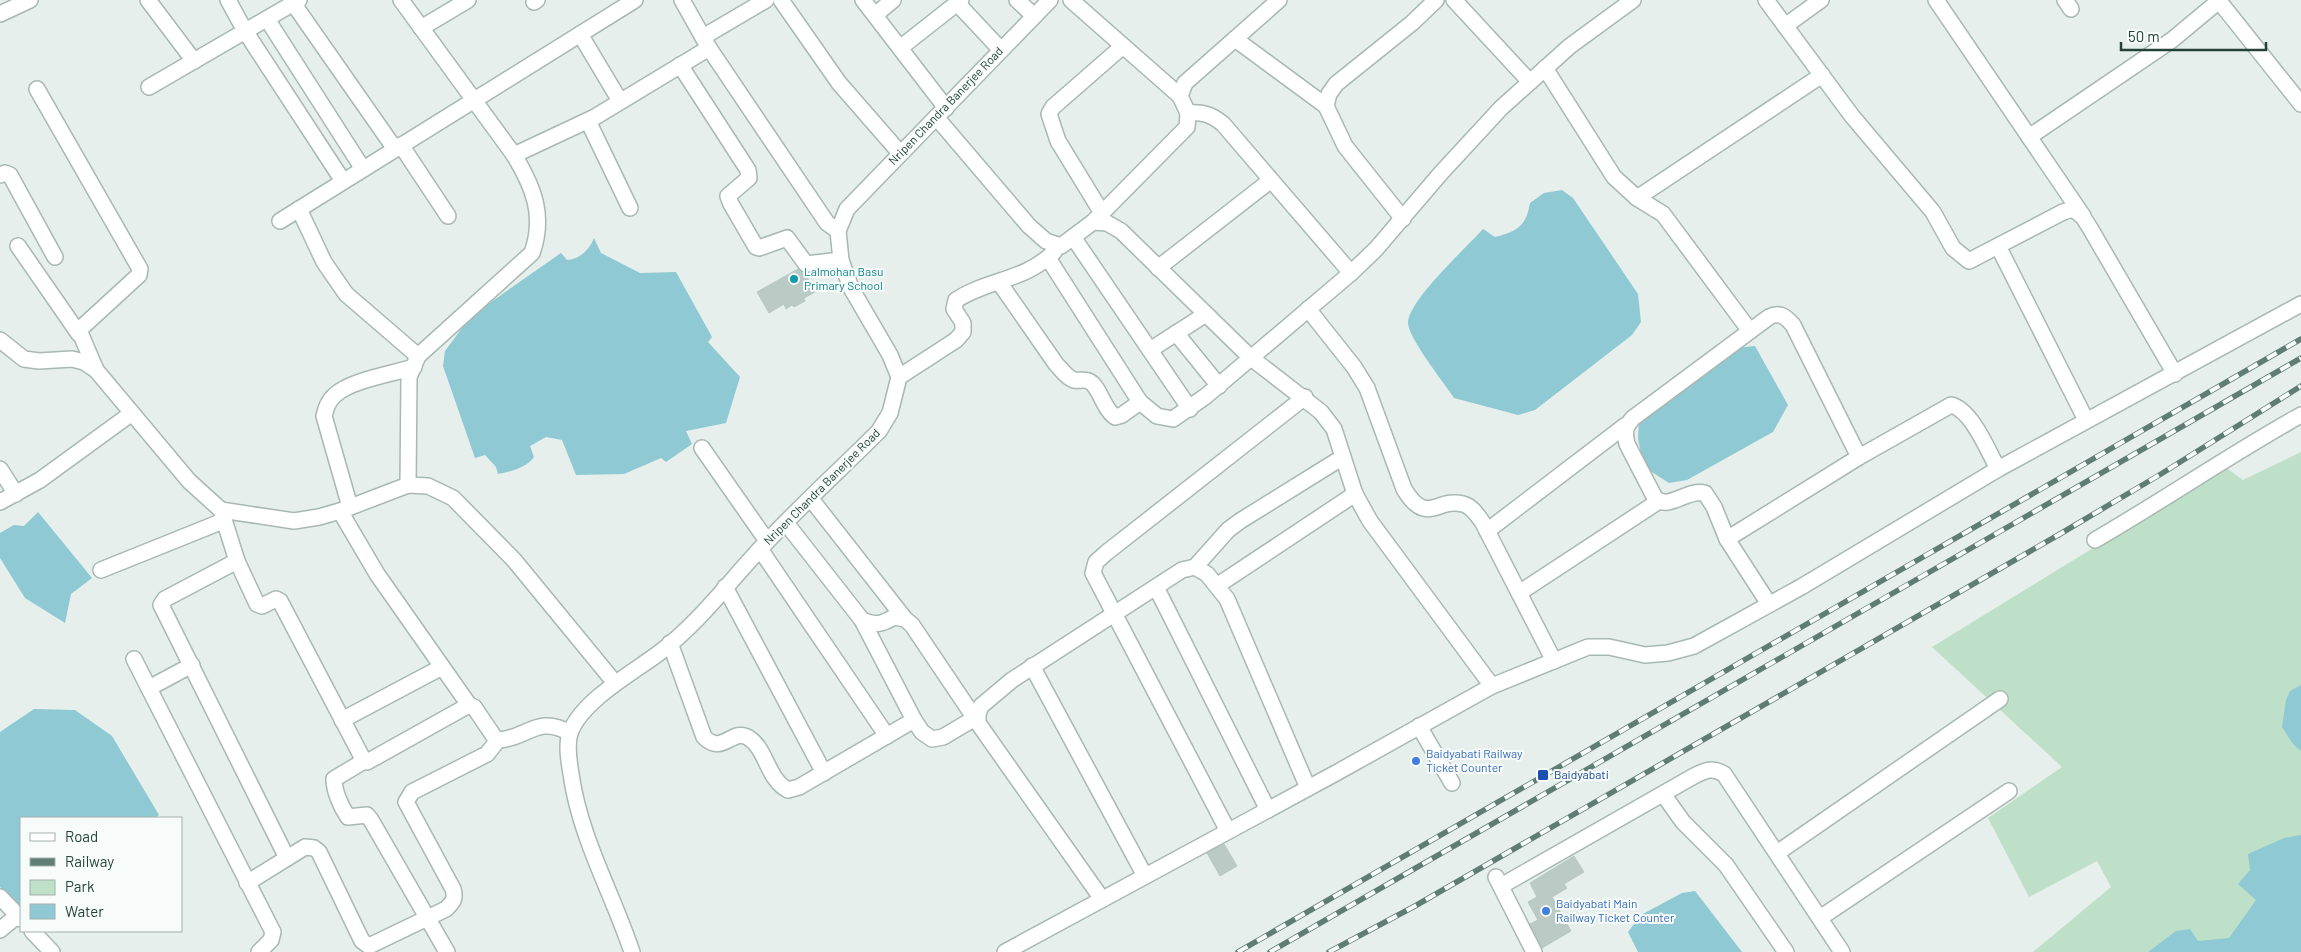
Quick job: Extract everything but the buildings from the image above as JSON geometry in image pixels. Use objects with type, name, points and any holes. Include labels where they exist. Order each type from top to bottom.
[{"type":"street","points":[[0,14],[30,0]]},
{"type":"street","points":[[148,0],[194,61]]},
{"type":"street","points":[[228,0],[245,31],[343,181]]},
{"type":"street","points":[[401,0],[514,155],[530,180],[538,210],[538,236],[532,253],[416,362],[409,377],[408,485]]},
{"type":"street","points":[[421,28],[468,0]]},
{"type":"street","points":[[280,221],[635,0]]},
{"type":"street","points":[[682,0],[706,42],[826,222],[838,231]]},
{"type":"street","points":[[514,155],[593,118],[680,65],[706,42],[766,0]]},
{"type":"street","points":[[781,0],[840,83],[900,153]]},
{"type":"street","points":[[863,0],[900,48],[941,112],[1029,226],[1046,241],[1067,241]]},
{"type":"street","points":[[875,15],[893,0]]},
{"type":"street","points":[[1017,0],[1034,16]]},
{"type":"street","name":"Nripen Chandra Banerjee Road","points":[[570,733],[585,711],[615,683],[670,643],[786,522],[879,431],[890,413],[899,377],[890,355],[851,288],[841,260],[838,231],[847,209],[1050,0]]},
{"type":"street","points":[[899,377],[956,340],[963,332],[963,323],[954,309],[956,300],[966,293],[1032,269],[1048,258],[1098,217],[1187,127],[1188,113],[1180,96],[1071,0]]},
{"type":"street","points":[[1180,96],[1185,83],[1279,0]]},
{"type":"street","points":[[1326,106],[1329,94],[1336,84],[1412,24],[1436,0]]},
{"type":"street","points":[[1454,0],[1530,82]]},
{"type":"street","points":[[1048,258],[1140,402],[1157,416],[1173,419],[1190,409],[1219,386],[1351,273],[1403,219],[1501,108],[1570,46],[1633,0]]},
{"type":"street","points":[[1766,0],[1856,122],[1934,212],[1953,248],[1961,256],[1969,261],[2063,212],[2073,209],[2083,216]]},
{"type":"street","points":[[1785,26],[1821,0]]},
{"type":"street","points":[[1936,0],[2083,216],[2175,374]]},
{"type":"street","points":[[900,48],[959,1],[1001,50]]},
{"type":"street","points":[[2029,137],[2164,45],[2219,1],[2301,104]]},
{"type":"street","points":[[148,87],[296,2],[448,216]]},
{"type":"street","points":[[267,18],[363,169]]},
{"type":"street","points":[[580,34],[620,101]]},
{"type":"street","points":[[1235,39],[1326,106],[1345,146],[1403,219]]},
{"type":"street","points":[[1122,46],[1053,107],[1049,114],[1058,141],[1098,217],[1121,231],[1250,358],[1278,380],[1305,397],[1321,412],[1334,429],[1355,494],[1370,521],[1492,686]]},
{"type":"street","points":[[680,65],[748,170],[749,178],[728,196],[756,247],[759,248],[787,238],[806,264],[841,260]]},
{"type":"street","points":[[1545,68],[1614,177],[1637,198],[1663,214],[1750,330]]},
{"type":"street","points":[[1637,198],[1822,75]]},
{"type":"street","points":[[37,88],[140,269],[139,275],[82,327],[80,334]]},
{"type":"street","points":[[1188,113],[1202,112],[1213,116],[1222,124],[1351,273]]},
{"type":"street","points":[[593,118],[589,123],[630,208]]},
{"type":"street","points":[[0,175],[6,173],[10,175],[55,257]]},
{"type":"street","points":[[1158,268],[1271,180]]},
{"type":"street","points":[[299,209],[324,262],[346,294],[416,362]]},
{"type":"street","points":[[1067,241],[1150,350],[1190,409]]},
{"type":"street","points":[[18,246],[80,334],[96,370],[189,481],[222,515],[237,561],[259,606],[276,599],[280,601],[364,761]]},
{"type":"street","points":[[1998,246],[2086,420]]},
{"type":"street","points":[[999,282],[1056,364],[1074,380],[1088,381],[1094,385],[1109,413],[1115,417],[1122,415],[1140,402]]},
{"type":"street","points":[[1005,952],[1492,686],[1588,647],[1609,647],[1645,655],[1668,653],[1694,646],[1801,587],[1998,469],[2301,304]]},
{"type":"street","points":[[1308,309],[1354,367],[1367,388],[1404,488],[1410,499],[1420,507],[1432,509],[1453,503],[1464,504],[1474,511],[1487,531],[1554,661]]},
{"type":"street","points":[[1150,350],[1206,314]]},
{"type":"street","points":[[1487,531],[1750,330],[1768,317],[1777,314],[1785,316],[1793,324],[1859,457]]},
{"type":"street","points":[[1176,333],[1219,386]]},
{"type":"street","points":[[0,340],[24,359],[39,361],[72,359],[84,362],[96,370]]},
{"type":"street","points":[[416,362],[346,387],[335,394],[328,403],[324,416],[345,509],[377,574],[469,705],[474,707],[498,740]]},
{"type":"street","points":[[1228,831],[1093,573],[1096,562],[1305,397]]},
{"type":"street","points":[[1727,539],[1859,457],[1951,404],[1960,407],[1967,414],[1998,469]]},
{"type":"street","points":[[0,502],[40,480],[132,414]]},
{"type":"street","points":[[2095,540],[2162,501],[2264,435],[2301,415]]},
{"type":"street","points":[[1626,425],[1627,444],[1659,501]]},
{"type":"street","points":[[702,448],[887,736]]},
{"type":"street","points":[[786,522],[862,620],[914,720],[922,732],[932,739],[943,737],[976,720],[982,706],[1012,680],[1182,570],[1195,567],[1228,530],[1240,521],[1344,457]]},
{"type":"street","points":[[0,469],[16,494]]},
{"type":"street","points":[[101,570],[222,515],[294,521],[320,517],[408,485],[428,486],[453,498],[514,560],[615,683]]},
{"type":"street","points":[[1518,593],[1659,501],[1671,502],[1696,491],[1705,493],[1714,507],[1727,539],[1769,604]]},
{"type":"street","points":[[1218,585],[1355,494]]},
{"type":"street","points":[[811,499],[905,619],[912,625],[976,720],[1102,899]]},
{"type":"street","points":[[237,561],[161,603],[287,858]]},
{"type":"street","points":[[1195,567],[1207,574],[1218,585],[1227,599],[1308,788]]},
{"type":"street","points":[[725,587],[824,773]]},
{"type":"street","points":[[1156,587],[1268,810]]},
{"type":"street","points":[[862,620],[872,625],[881,624],[894,617],[905,619]]},
{"type":"street","points":[[670,643],[704,737],[709,743],[718,745],[739,736],[749,738],[780,786],[788,790],[799,787],[914,720]]},
{"type":"street","points":[[134,659],[273,932],[271,940],[259,952]]},
{"type":"street","points":[[149,688],[192,665]]},
{"type":"street","points":[[1032,666],[1145,876]]},
{"type":"street","points":[[342,720],[442,667]]},
{"type":"street","points":[[1777,853],[2000,699]]},
{"type":"street","points":[[447,952],[371,820],[367,815],[348,817],[343,810],[334,785],[334,778],[364,761],[367,762],[469,705]]},
{"type":"street","points":[[247,883],[305,847],[314,848],[319,852],[362,941],[369,946],[446,909],[453,903],[455,896],[406,802],[408,796],[488,754],[498,740],[540,726],[562,729],[570,733],[569,758],[580,819],[632,952]]},
{"type":"street","points":[[1419,726],[1452,783]]},
{"type":"street","points":[[1534,952],[1498,881],[1708,769],[1724,774],[1842,952]]},
{"type":"street","points":[[1820,918],[2009,791]]},
{"type":"street","points":[[1663,794],[1683,822],[1726,865],[1786,952]]},
{"type":"street","points":[[0,896],[19,918],[0,930]]},
{"type":"street","points":[[33,932],[52,952]]},
{"type":"green space","points":[[2301,452],[2301,952],[2033,952],[2111,887],[2097,861],[2029,897],[1988,818],[2062,767],[1932,647],[2225,467],[2243,480]]},
{"type":"water","points":[[1562,190],[1573,198],[1638,294],[1641,322],[1632,335],[1535,410],[1518,415],[1454,398],[1427,360],[1409,329],[1408,322],[1411,312],[1428,287],[1483,229],[1495,237],[1509,233],[1523,223],[1530,203],[1544,193]]},
{"type":"water","points":[[594,238],[601,253],[640,273],[676,272],[712,337],[708,342],[740,377],[726,423],[686,431],[692,444],[666,462],[661,458],[624,474],[576,475],[562,440],[546,437],[530,446],[534,457],[531,461],[513,470],[498,474],[496,467],[485,455],[475,458],[443,366],[445,351],[471,316],[561,253],[567,260],[580,256],[587,250]]},
{"type":"water","points":[[1755,346],[1788,405],[1773,432],[1687,480],[1669,483],[1644,467],[1638,439],[1639,419],[1736,348]]},
{"type":"water","points":[[38,512],[92,578],[71,594],[65,623],[25,598],[0,558],[0,533],[14,525],[24,526]]},
{"type":"water","points":[[2301,685],[2301,751],[2293,744],[2282,727],[2286,700],[2290,691]]},
{"type":"water","points":[[34,709],[75,710],[112,736],[159,815],[156,817],[20,817],[20,905],[0,887],[0,732]]},
{"type":"water","points":[[2301,835],[2301,952],[2148,952],[2176,931],[2190,929],[2198,941],[2229,938],[2256,900],[2238,884],[2250,870],[2248,854],[2284,838]]},
{"type":"water","points":[[1695,891],[1742,952],[1638,952],[1628,932],[1641,915],[1682,893]]},
{"type":"railway","points":[[1238,952],[2301,339]]},
{"type":"railway","points":[[1270,952],[2301,358]]},
{"type":"railway","points":[[1329,952],[1415,906],[2060,534],[2161,474],[2301,386]]},
{"type":"place","name":"Lalmohan Basu Primary School","points":[[794,279]]},
{"type":"place","name":"Baidyabati Railway Ticket Counter","points":[[1416,761]]},
{"type":"place","name":"Baidyabati","points":[[1543,775]]},
{"type":"place","name":"Baidyabati Main Railway Ticket Counter","points":[[1546,911]]}]
